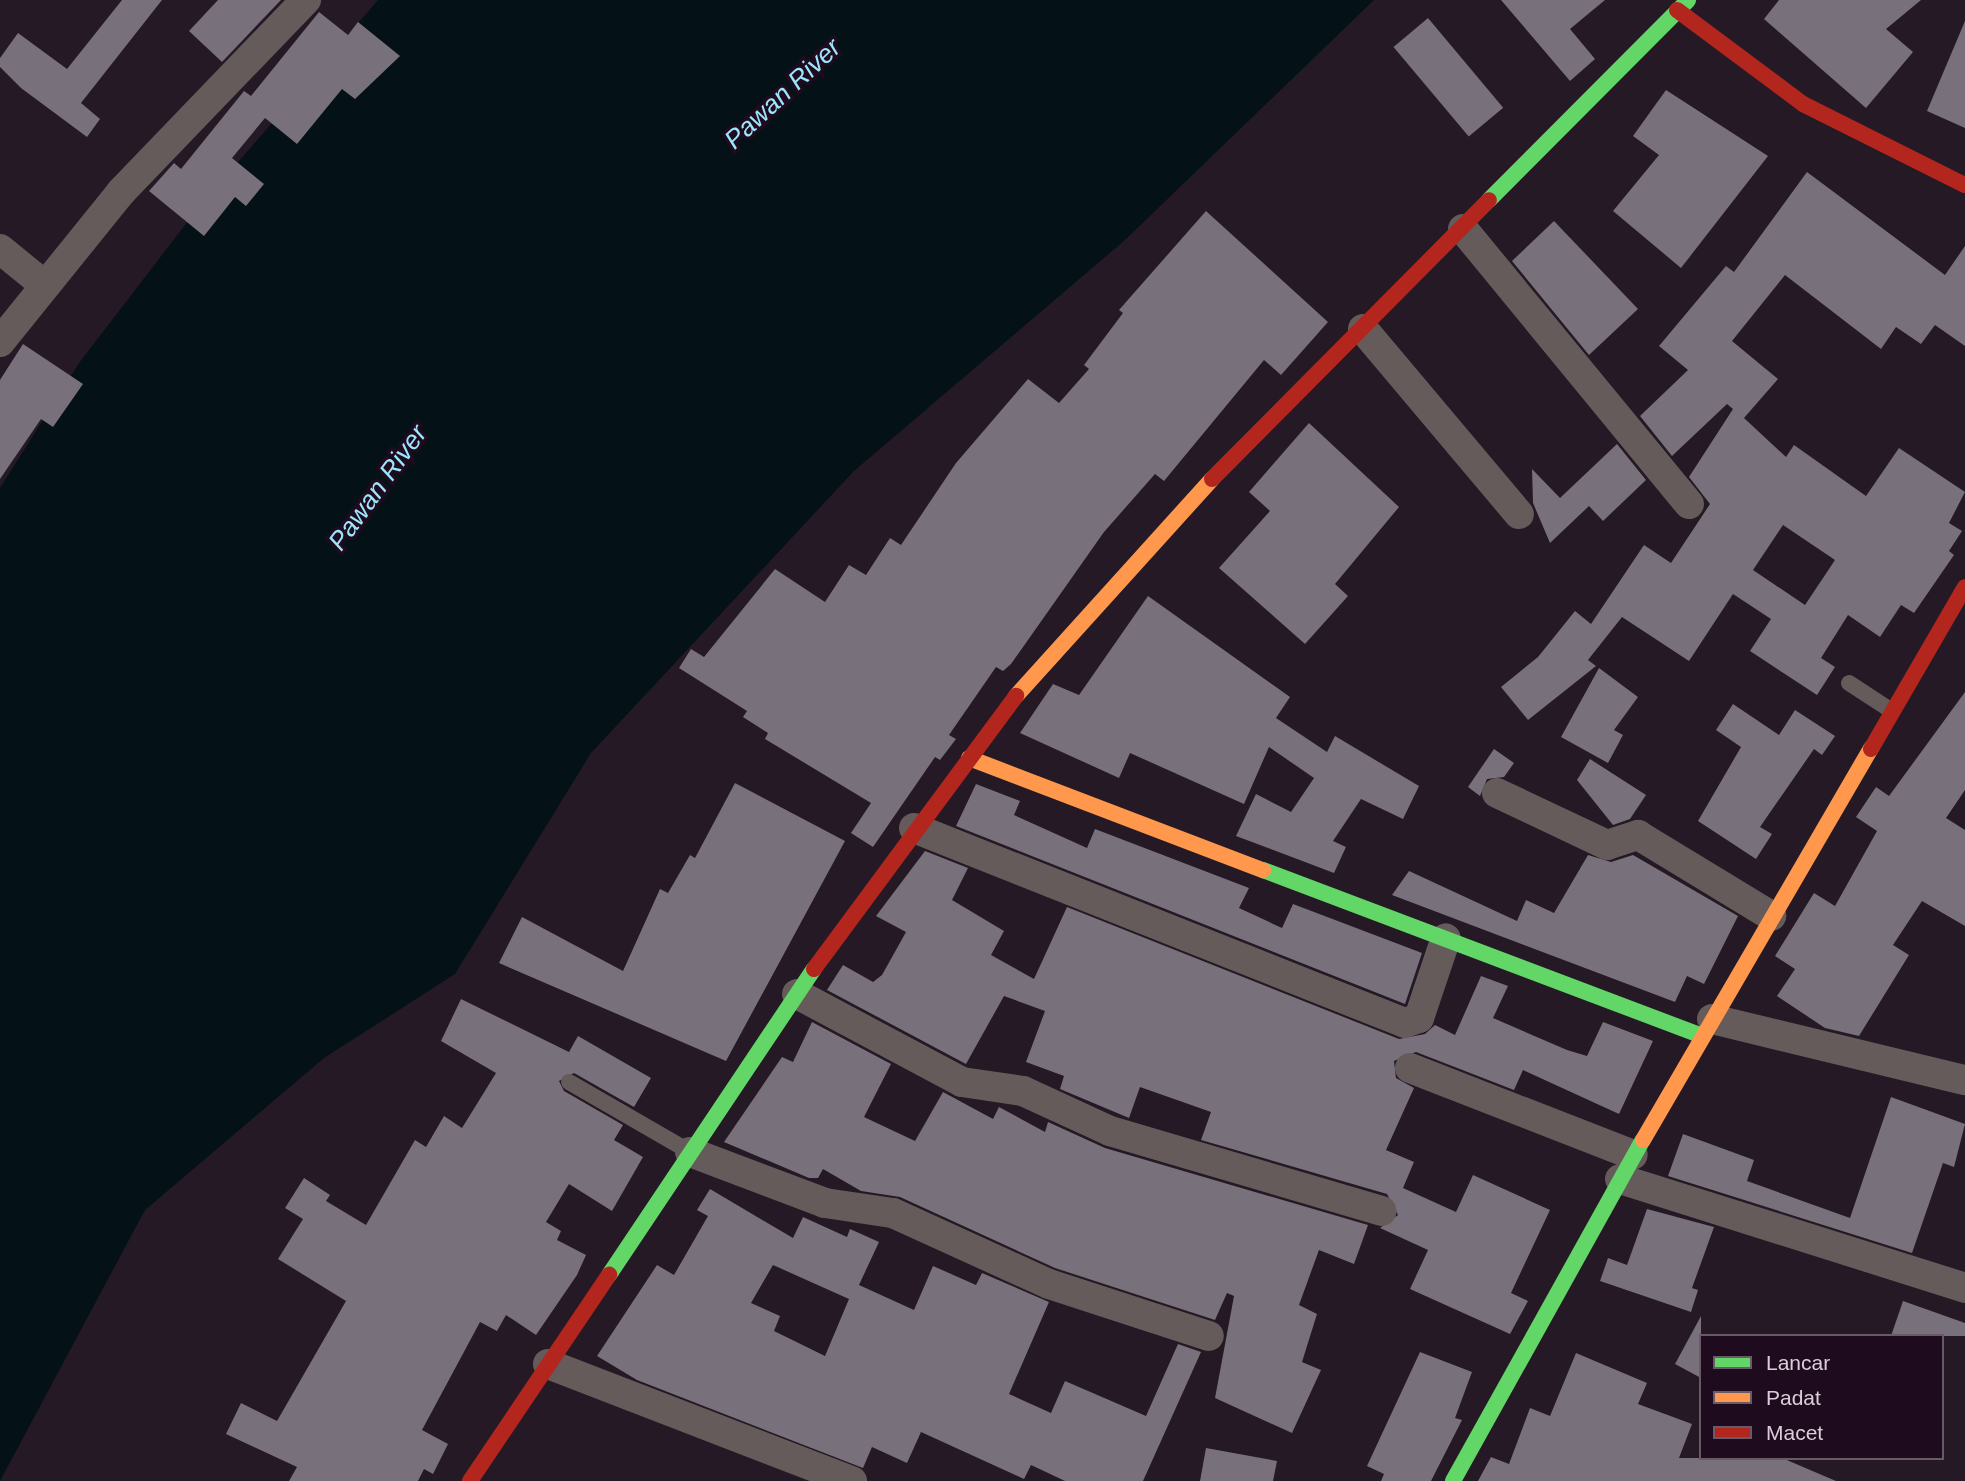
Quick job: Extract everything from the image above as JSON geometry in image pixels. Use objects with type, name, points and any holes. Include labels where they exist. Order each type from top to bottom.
[{"type":"street","points":[[0,342],[43,284],[297,3]]},
{"type":"street","points":[[470,1481],[797,994],[914,828],[1055,646],[1171,520],[1683,5],[1803,104],[1965,184]]},
{"type":"street","points":[[1463,229],[1689,504]]},
{"type":"street","points":[[0,249],[43,284]]},
{"type":"street","points":[[1363,329],[1519,514]]},
{"type":"street","points":[[1453,1481],[1627,1167],[1965,587]]},
{"type":"street","points":[[969,758],[1446,938],[1707,1028],[1965,1080]]},
{"type":"street","points":[[1497,793],[1607,845],[1638,835],[1771,916]]},
{"type":"street","points":[[914,828],[1405,1023],[1419,1018],[1446,938]]},
{"type":"street","points":[[797,994],[962,1082],[1023,1091],[1110,1131],[1381,1211]]},
{"type":"street","points":[[1410,1068],[1627,1167],[1965,1288]]},
{"type":"street","points":[[690,1152],[825,1203],[893,1213],[1039,1280],[1209,1336]]},
{"type":"street","points":[[548,1364],[852,1481]]},
{"type":"lane","points":[[1849,683],[1892,711]]},
{"type":"lane","points":[[569,1082],[690,1152]]},
{"type":"water","name":"Pawan River","points":[[378,0],[1374,0],[1125,240],[854,471],[591,753],[455,974],[324,1058],[145,1210],[0,1481],[0,488],[79,363],[195,212]]},
{"type":"building","points":[[122,0],[162,0],[81,103],[100,119],[87,137],[21,88],[0,67],[0,58],[18,33],[67,69]]},
{"type":"building","points":[[218,0],[281,0],[222,62],[189,31]]},
{"type":"building","points":[[1501,0],[1605,0],[1570,29],[1595,59],[1570,81]]},
{"type":"building","points":[[1779,0],[1921,0],[1886,29],[1913,52],[1866,108],[1764,19]]},
{"type":"building","points":[[319,12],[348,35],[358,22],[400,56],[355,99],[342,89],[297,144],[265,118],[232,158],[264,184],[246,206],[235,197],[204,236],[149,191],[174,163],[181,169],[244,91],[251,96]]},
{"type":"building","points":[[1428,18],[1503,108],[1469,137],[1394,47]]},
{"type":"building","points":[[1965,21],[1965,128],[1927,111]]},
{"type":"building","points":[[1666,90],[1768,156],[1681,268],[1613,211],[1659,155],[1633,136]]},
{"type":"building","points":[[1807,172],[1945,275],[1965,246],[1965,346],[1935,325],[1921,344],[1896,327],[1881,349],[1785,275],[1732,341],[1778,379],[1744,418],[1786,457],[1794,445],[1866,496],[1899,448],[1965,492],[1949,523],[1962,531],[1949,551],[1954,555],[1914,613],[1901,605],[1880,637],[1848,615],[1821,658],[1835,667],[1817,695],[1750,651],[1771,619],[1733,594],[1689,661],[1622,617],[1588,660],[1596,666],[1528,720],[1501,687],[1538,657],[1575,611],[1591,624],[1644,545],[1671,563],[1710,504],[1689,477],[1733,409],[1727,404],[1672,456],[1640,416],[1688,370],[1659,346],[1726,266],[1734,272]],"holes":[[[1783,525],[1835,560],[1805,605],[1753,570]]]},
{"type":"building","points":[[1206,211],[1328,322],[1281,375],[1264,360],[1164,481],[1155,474],[1104,532],[1011,664],[1003,671],[996,667],[949,735],[956,739],[940,760],[935,757],[873,847],[851,833],[871,803],[765,739],[768,733],[743,717],[747,711],[679,668],[691,649],[704,657],[775,569],[825,602],[849,565],[866,575],[890,538],[901,545],[956,463],[1028,379],[1059,403],[1089,369],[1084,365],[1123,313],[1119,310]]},
{"type":"building","points":[[1554,221],[1638,309],[1589,355],[1512,261]]},
{"type":"building","points":[[23,344],[83,384],[53,427],[41,419],[0,479],[0,380]]},
{"type":"building","points":[[1309,423],[1399,507],[1335,584],[1348,596],[1305,644],[1219,568],[1270,511],[1249,492]]},
{"type":"building","points":[[1617,444],[1646,480],[1603,521],[1589,506],[1550,543],[1533,503],[1532,469],[1560,498]]},
{"type":"building","points":[[1148,596],[1290,697],[1276,718],[1327,752],[1335,736],[1419,786],[1403,819],[1361,799],[1333,841],[1346,847],[1334,873],[1236,836],[1256,794],[1291,812],[1314,778],[1269,747],[1244,804],[1130,753],[1119,778],[1020,733],[1053,684],[1079,695]]},
{"type":"building","points":[[1599,668],[1638,697],[1614,730],[1623,735],[1608,763],[1561,737]]},
{"type":"building","points":[[1965,692],[1965,790],[1946,818],[1965,830],[1965,926],[1922,901],[1893,945],[1909,955],[1859,1036],[1825,1028],[1777,996],[1795,969],[1775,956],[1814,893],[1835,906],[1877,831],[1856,817],[1876,787],[1889,796]]},
{"type":"building","points":[[1733,704],[1779,735],[1795,710],[1835,736],[1822,755],[1814,749],[1760,827],[1772,834],[1756,859],[1698,821],[1741,747],[1716,730]]},
{"type":"building","points":[[1494,749],[1514,763],[1504,777],[1487,779],[1480,796],[1468,787]]},
{"type":"building","points":[[1590,759],[1646,795],[1630,819],[1613,825],[1577,780]]},
{"type":"building","points":[[735,783],[845,841],[726,1061],[499,963],[522,917],[623,971],[660,889],[668,893],[690,855],[695,858]]},
{"type":"building","points":[[976,784],[1020,801],[1014,815],[1087,848],[1095,829],[1249,888],[1239,908],[1282,928],[1293,904],[1422,953],[1405,1004],[956,826]]},
{"type":"building","points":[[925,851],[968,868],[952,900],[1004,931],[991,955],[1034,979],[1067,907],[1399,1039],[1425,1034],[1435,1025],[1455,1035],[1481,976],[1508,986],[1493,1018],[1567,1050],[1587,1056],[1603,1022],[1653,1041],[1619,1114],[1523,1070],[1514,1090],[1416,1052],[1394,1061],[1396,1078],[1414,1088],[1386,1150],[1414,1162],[1403,1188],[1456,1212],[1473,1175],[1550,1210],[1511,1293],[1528,1301],[1510,1334],[1410,1289],[1428,1250],[1380,1228],[1398,1215],[1387,1194],[1201,1140],[1211,1112],[1140,1087],[1129,1118],[1060,1089],[1064,1076],[1026,1062],[1045,1011],[1004,996],[966,1064],[827,990],[843,965],[873,982],[882,975],[906,932],[876,916]]},
{"type":"building","points":[[1588,855],[1611,862],[1633,855],[1738,916],[1704,984],[1687,976],[1675,1002],[1392,895],[1409,871],[1517,921],[1526,900],[1554,913]]},
{"type":"building","points":[[461,999],[569,1052],[578,1036],[651,1078],[634,1107],[574,1073],[559,1081],[564,1091],[623,1125],[614,1140],[643,1157],[612,1211],[569,1184],[546,1222],[561,1231],[557,1240],[586,1255],[577,1275],[536,1335],[506,1315],[497,1331],[480,1322],[422,1430],[448,1444],[433,1474],[424,1469],[418,1481],[289,1481],[297,1467],[226,1434],[241,1403],[277,1421],[346,1301],[278,1259],[303,1219],[285,1208],[304,1178],[330,1195],[326,1201],[366,1225],[415,1140],[426,1147],[444,1116],[462,1128],[496,1073],[441,1041]]},
{"type":"building","points":[[812,1022],[891,1064],[864,1117],[915,1141],[943,1092],[993,1119],[999,1107],[1045,1132],[1048,1122],[1105,1148],[1368,1225],[1354,1264],[1319,1250],[1299,1305],[1317,1314],[1302,1362],[1321,1370],[1292,1433],[1215,1398],[1234,1296],[1227,1293],[1215,1320],[1055,1268],[900,1197],[861,1191],[823,1169],[818,1178],[809,1178],[724,1142],[782,1057],[793,1062]]},
{"type":"building","points":[[1891,1097],[1965,1124],[1954,1167],[1943,1163],[1912,1253],[1668,1176],[1683,1134],[1754,1160],[1747,1181],[1850,1218]]},
{"type":"building","points":[[710,1189],[793,1238],[803,1217],[847,1237],[850,1229],[879,1242],[859,1285],[914,1310],[933,1266],[976,1285],[982,1273],[1049,1302],[1009,1394],[1051,1413],[1065,1381],[1146,1416],[1178,1344],[1201,1352],[1143,1481],[1065,1481],[1031,1465],[1024,1479],[921,1432],[907,1463],[872,1447],[863,1468],[637,1380],[597,1356],[657,1265],[674,1275],[708,1216],[697,1210]],"holes":[[[773,1265],[849,1299],[825,1356],[774,1331],[780,1316],[751,1303]]]},
{"type":"building","points":[[1647,1209],[1714,1227],[1692,1288],[1698,1290],[1691,1312],[1600,1281],[1608,1258],[1627,1265]]},
{"type":"building","points":[[1903,1301],[1965,1323],[1965,1336],[1892,1334]]},
{"type":"building","points":[[1701,1316],[1699,1377],[1675,1364]]},
{"type":"building","points":[[1420,1352],[1472,1372],[1455,1418],[1462,1420],[1431,1481],[1381,1481],[1384,1474],[1367,1466]]},
{"type":"building","points":[[1576,1353],[1647,1383],[1638,1404],[1692,1424],[1679,1458],[1787,1460],[1836,1481],[1478,1481],[1491,1457],[1509,1464],[1530,1408],[1550,1416]]},
{"type":"building","points":[[1206,1448],[1277,1461],[1273,1481],[1200,1481]]},
{"type":"traffic: fast","points":[[1489,200],[1688,0]]},
{"type":"traffic: fast","points":[[1263,870],[1702,1036]]},
{"type":"traffic: fast","points":[[609,1275],[814,969]]},
{"type":"traffic: fast","points":[[1453,1481],[1643,1140]]},
{"type":"traffic: slow","points":[[1016,696],[1212,479]]},
{"type":"traffic: slow","points":[[1643,1140],[1871,749]]},
{"type":"traffic: slow","points":[[969,758],[1263,870]]},
{"type":"traffic: jam","points":[[1677,10],[1803,104],[1965,185]]},
{"type":"traffic: jam","points":[[1212,479],[1489,200]]},
{"type":"traffic: jam","points":[[1871,749],[1965,587]]},
{"type":"traffic: jam","points":[[814,969],[1016,696]]},
{"type":"traffic: jam","points":[[470,1481],[609,1275]]}]
